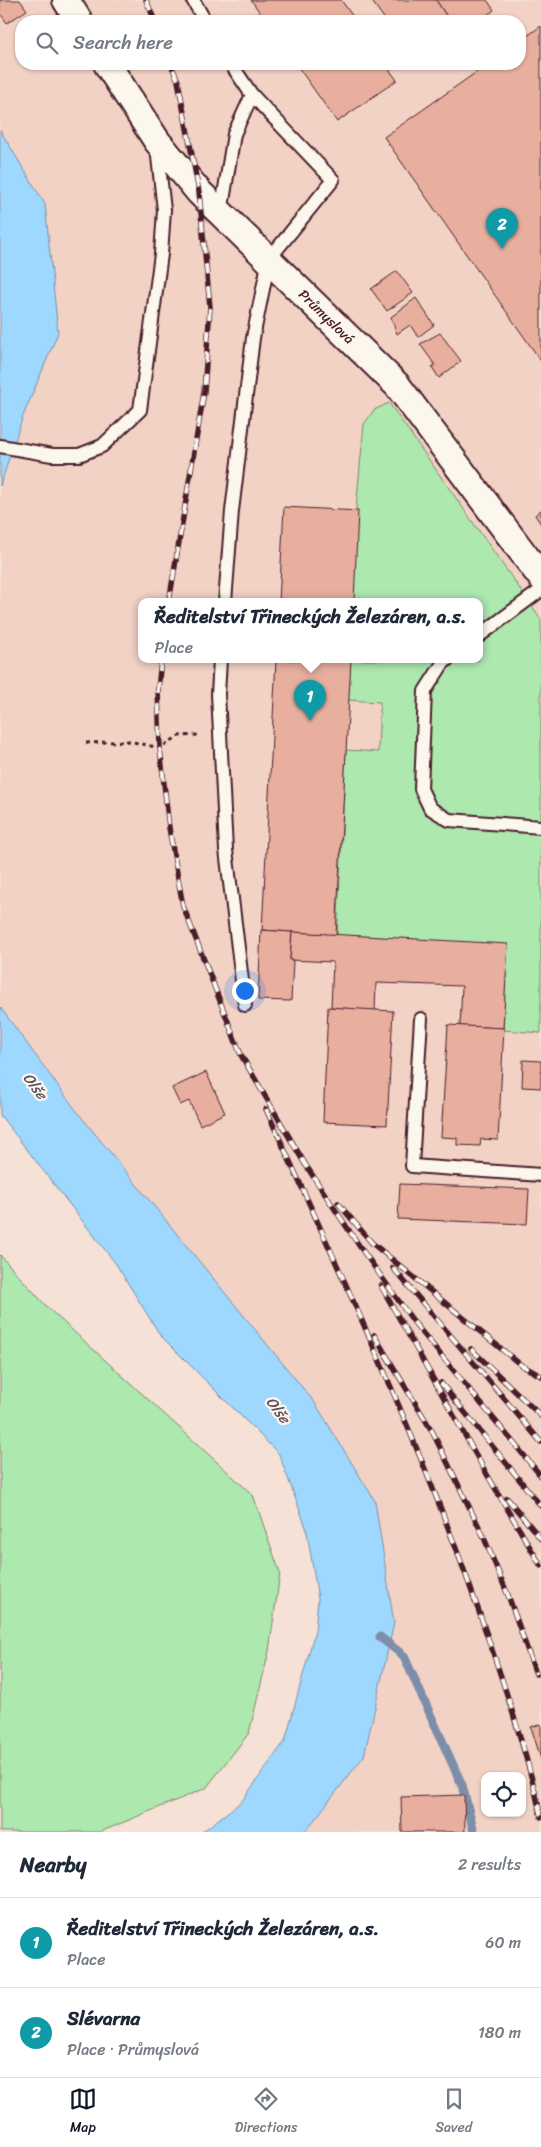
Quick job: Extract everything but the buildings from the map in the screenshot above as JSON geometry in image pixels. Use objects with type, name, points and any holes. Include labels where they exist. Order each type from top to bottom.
[{"type":"street","points":[[66,0],[76,15]]},
{"type":"street","name":"Průmyslová","points":[[111,70],[157,141],[199,192],[397,385],[541,576]]},
{"type":"lane","points":[[192,0],[201,15]]},
{"type":"lane","points":[[225,598],[232,511],[253,338],[269,259],[333,180],[252,95],[235,70]]},
{"type":"lane","points":[[221,213],[234,134],[252,95]]},
{"type":"lane","points":[[0,446],[52,455],[79,455],[102,446],[140,410],[162,254],[164,210],[157,141]]},
{"type":"lane","points":[[483,633],[541,590]]},
{"type":"lane","points":[[220,663],[218,694],[226,850],[245,1005]]},
{"type":"lane","points":[[443,663],[425,691],[420,789],[430,808],[449,820],[541,827]]},
{"type":"lane","points":[[421,1019],[412,1166],[541,1175]]},
{"type":"path","points":[[86,743],[129,741],[160,748],[179,736],[220,734]]},
{"type":"shaded area","points":[[0,0],[541,0],[541,1832],[305,1832],[364,1756],[375,1501],[315,1403],[78,1113],[0,1007],[0,486],[23,416],[45,204],[0,130]]},
{"type":"green space","points":[[389,403],[541,619],[541,1033],[503,1030],[507,947],[337,938],[346,750],[378,752],[380,702],[347,700],[349,663],[483,663],[483,598],[352,598],[356,509],[364,424],[374,410]]},
{"type":"green space","points":[[0,1255],[49,1309],[253,1495],[280,1573],[269,1651],[249,1733],[206,1788],[100,1832],[0,1832]]},
{"type":"water","points":[[0,130],[45,204],[58,333],[23,416],[0,486]]},
{"type":"water","name":"Olše","points":[[0,1007],[78,1113],[315,1403],[375,1501],[394,1623],[364,1756],[305,1832],[202,1832],[242,1801],[285,1741],[315,1631],[318,1598],[306,1527],[279,1454],[160,1335],[116,1264],[0,1115]]},
{"type":"waterway","points":[[380,1637],[404,1656],[462,1785],[474,1832]]},
{"type":"railway","points":[[146,0],[152,15]]},
{"type":"railway","points":[[170,598],[204,392],[210,307],[199,192],[178,81],[173,70]]},
{"type":"railway","points":[[161,663],[158,689],[160,748],[169,828],[183,906],[241,1055],[305,1164],[360,1247],[416,1325],[541,1476]]},
{"type":"railway","points":[[266,1109],[385,1372],[440,1506],[504,1685],[524,1750],[541,1817]]},
{"type":"railway","points":[[338,1203],[372,1243],[521,1365],[541,1376]]},
{"type":"railway","points":[[393,1268],[541,1442]]},
{"type":"railway","points":[[381,1286],[541,1566]]},
{"type":"railway","points":[[374,1335],[432,1431],[482,1533],[508,1595],[536,1674]]},
{"type":"railway","points":[[471,1349],[541,1416]]},
{"type":"railway","points":[[441,1383],[541,1506]]},
{"type":"railway","points":[[507,1498],[541,1539]]},
{"type":"place","name":"Slévarna","points":[[502,249]]},
{"type":"place","name":"Ředitelství Třineckých Železáren, a.s.","points":[[310,721]]}]
